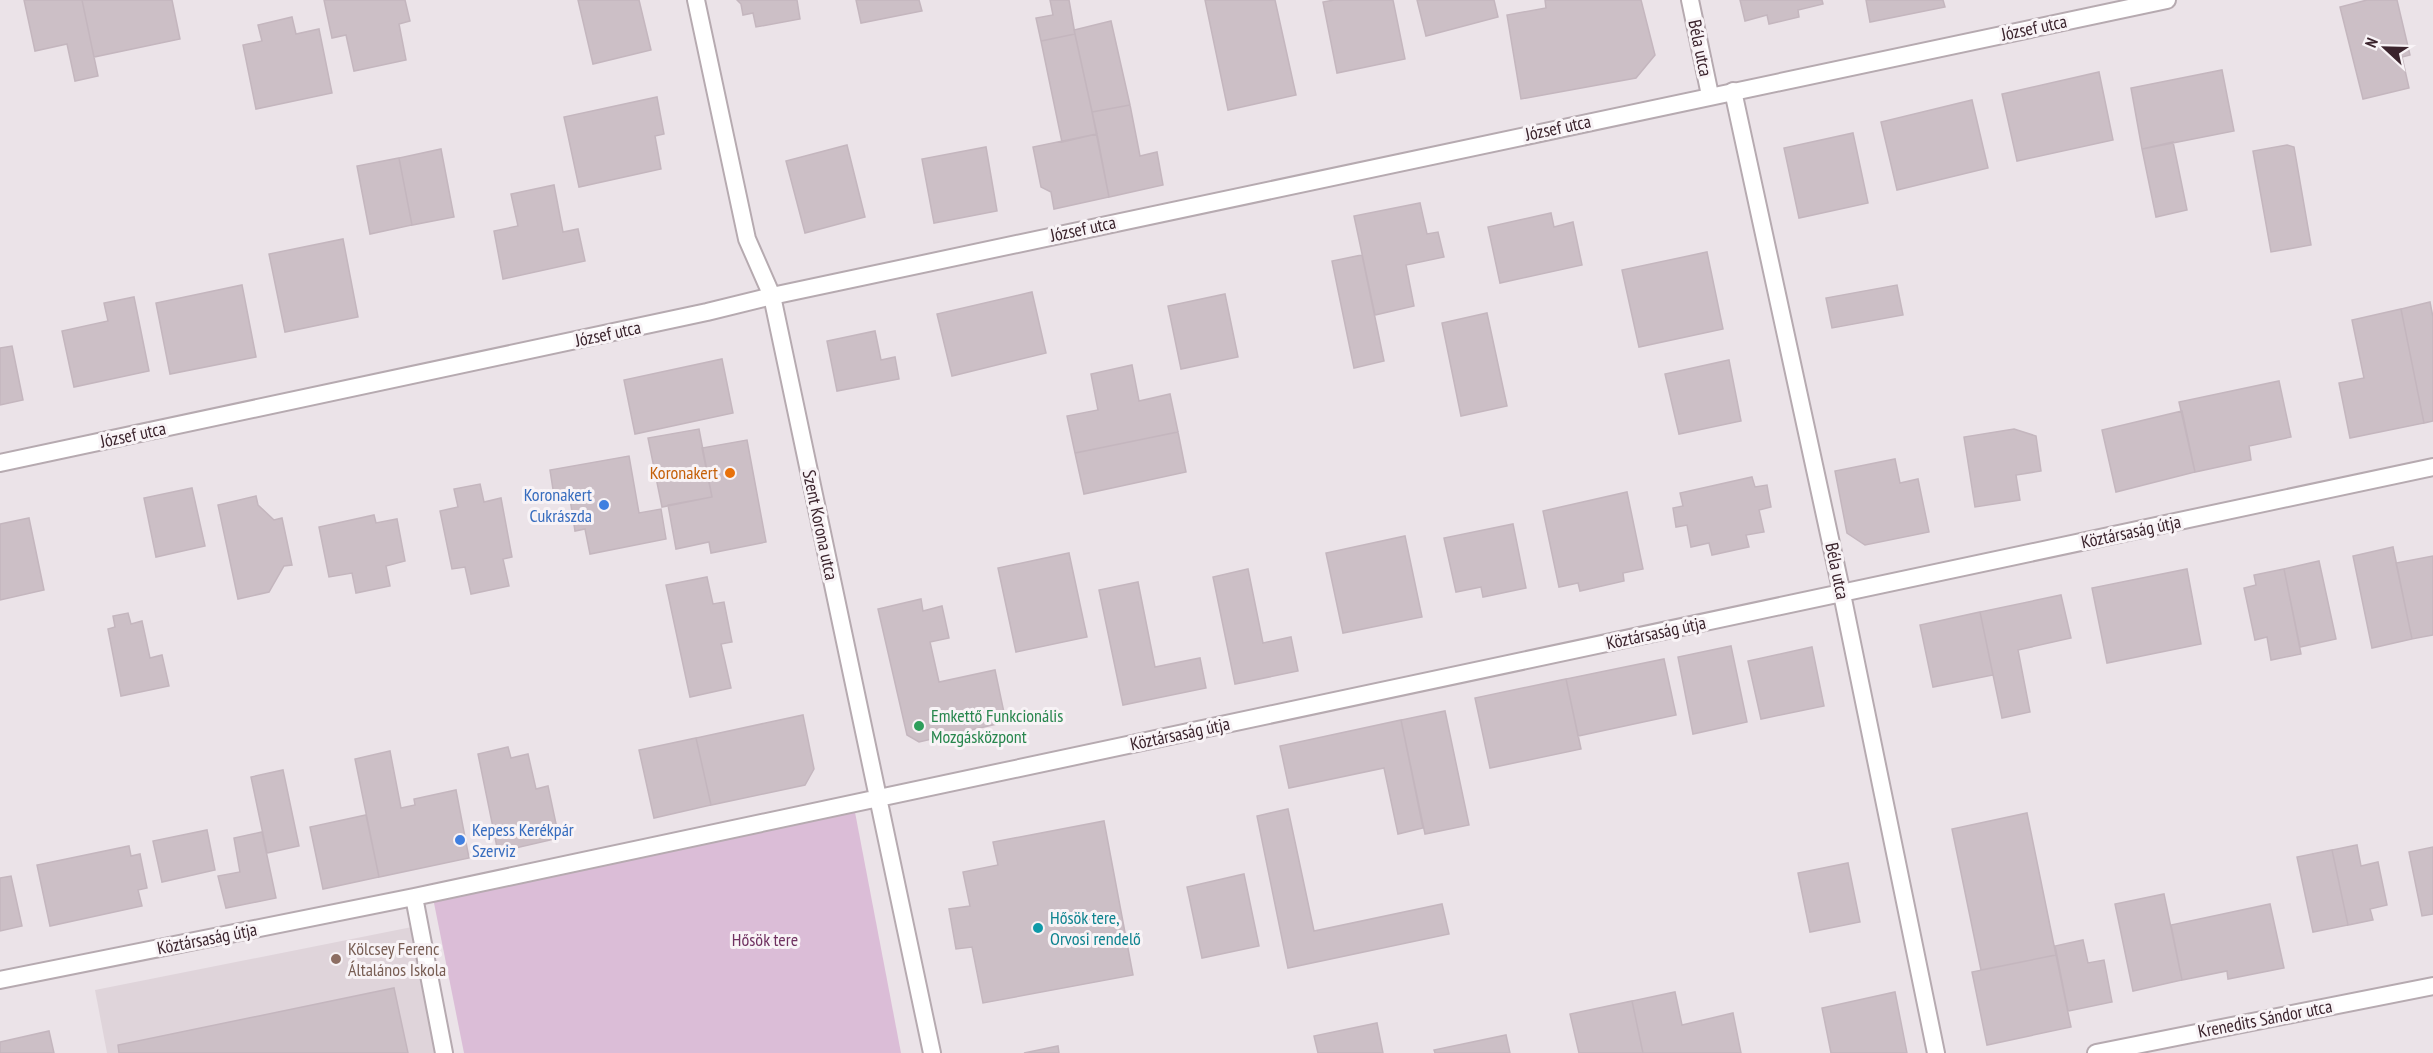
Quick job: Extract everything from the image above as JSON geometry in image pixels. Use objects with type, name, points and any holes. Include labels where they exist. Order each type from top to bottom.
[{"type":"street","name":"Szent Korona utca","points":[[696,0],[747,240],[772,296],[932,1053]]},
{"type":"street","name":"Béla utca","points":[[1690,0],[1710,95]]},
{"type":"street","name":"József utca","points":[[0,463],[1710,95],[2167,0]]},
{"type":"street","name":"Béla utca","points":[[1732,91],[1842,594],[1936,1053]]},
{"type":"street","name":"Köztársaság útja","points":[[878,799],[2433,467]]},
{"type":"street","points":[[444,1053],[414,897],[878,799]]},
{"type":"street","name":"Köztársaság útja","points":[[0,980],[414,897]]},
{"type":"street","name":"Krenedits Sándor utca","points":[[2096,1053],[2433,986]]},
{"type":"shaded area","name":"Kölcsey Ferenc Általános Iskola","points":[[412,927],[436,1053],[107,1053],[95,990]]},
{"type":"green space","name":"Hősök tere","points":[[854,807],[901,1053],[464,1053],[432,893]]},
{"type":"building","points":[[24,0],[82,0],[98,76],[75,81],[67,44],[35,51]]},
{"type":"building","points":[[82,0],[172,0],[180,39],[94,57]]},
{"type":"building","points":[[324,0],[405,0],[410,21],[399,24],[406,60],[354,71],[346,35],[332,38]]},
{"type":"building","points":[[578,0],[639,0],[651,50],[593,64]]},
{"type":"building","points":[[737,0],[797,0],[800,19],[756,27],[753,13],[743,15],[741,4]]},
{"type":"building","points":[[856,0],[919,0],[922,11],[861,23]]},
{"type":"building","points":[[1050,0],[1069,0],[1075,34],[1041,41],[1036,18],[1053,15]]},
{"type":"building","points":[[1205,0],[1275,0],[1296,95],[1228,110]]},
{"type":"building","points":[[1393,0],[1405,59],[1337,73],[1323,2]]},
{"type":"building","points":[[1417,0],[1494,0],[1498,17],[1426,36]]},
{"type":"building","points":[[1545,0],[1641,0],[1655,55],[1636,78],[1521,99],[1507,15],[1546,8]]},
{"type":"building","points":[[1740,0],[1822,0],[1823,4],[1798,10],[1799,17],[1769,24],[1767,15],[1745,21]]},
{"type":"building","points":[[1866,0],[1943,0],[1945,7],[1870,22]]},
{"type":"building","points":[[2367,0],[2397,0],[2410,55],[2402,57],[2409,88],[2363,99],[2340,7]]},
{"type":"building","points":[[292,17],[296,34],[319,29],[332,93],[256,109],[243,45],[262,41],[258,25]]},
{"type":"building","points":[[1111,21],[1130,105],[1092,112],[1074,30]]},
{"type":"building","points":[[1075,34],[1097,134],[1062,142],[1041,41]]},
{"type":"building","points":[[2222,70],[2234,131],[2142,149],[2131,88]]},
{"type":"building","points":[[2099,72],[2113,140],[2017,161],[2002,94]]},
{"type":"building","points":[[657,97],[664,134],[655,136],[661,169],[579,187],[564,117]]},
{"type":"building","points":[[1972,100],[1988,168],[1897,190],[1881,122]]},
{"type":"building","points":[[1130,105],[1140,156],[1157,152],[1163,185],[1109,197],[1092,112]]},
{"type":"building","points":[[1853,133],[1868,203],[1799,218],[1784,148]]},
{"type":"building","points":[[1097,134],[1109,197],[1054,209],[1051,192],[1041,187],[1033,147]]},
{"type":"building","points":[[2173,142],[2187,210],[2156,217],[2142,149]]},
{"type":"building","points":[[847,145],[865,217],[805,233],[786,161]]},
{"type":"building","points":[[2287,145],[2294,147],[2311,245],[2271,252],[2253,151]]},
{"type":"building","points":[[986,147],[997,211],[934,223],[922,159]]},
{"type":"building","points":[[441,149],[454,217],[412,225],[399,158]]},
{"type":"building","points":[[399,158],[412,225],[370,234],[357,166]]},
{"type":"building","points":[[554,185],[563,232],[578,229],[585,261],[503,279],[494,231],[518,226],[511,194]]},
{"type":"building","points":[[1420,203],[1427,234],[1438,232],[1444,257],[1406,265],[1414,306],[1375,315],[1354,216]]},
{"type":"building","points":[[1551,213],[1554,227],[1573,222],[1582,265],[1500,283],[1488,227]]},
{"type":"building","points":[[343,239],[358,317],[285,332],[269,254]]},
{"type":"building","points":[[1707,252],[1723,329],[1639,347],[1622,270]]},
{"type":"building","points":[[1362,255],[1384,361],[1354,368],[1332,261]]},
{"type":"building","points":[[242,285],[256,357],[170,374],[156,303]]},
{"type":"building","points":[[1897,285],[1903,315],[1832,328],[1826,298]]},
{"type":"building","points":[[1032,292],[1046,353],[952,376],[937,314]]},
{"type":"building","points":[[1225,294],[1238,357],[1181,369],[1168,306]]},
{"type":"building","points":[[134,297],[149,371],[74,387],[62,331],[108,321],[104,303]]},
{"type":"building","points":[[2430,302],[2433,317],[2433,421],[2424,423],[2401,309]]},
{"type":"building","points":[[2401,309],[2424,423],[2350,438],[2339,383],[2364,378],[2352,320]]},
{"type":"building","points":[[1487,313],[1507,406],[1461,416],[1442,323]]},
{"type":"building","points":[[875,331],[881,360],[895,357],[899,379],[837,391],[827,341]]},
{"type":"building","points":[[12,346],[23,400],[0,405],[0,348]]},
{"type":"building","points":[[722,359],[733,413],[635,434],[624,380]]},
{"type":"building","points":[[1729,360],[1741,421],[1679,434],[1665,374]]},
{"type":"building","points":[[1132,365],[1139,401],[1170,394],[1178,432],[1075,453],[1067,416],[1098,410],[1091,374]]},
{"type":"building","points":[[2279,381],[2291,437],[2249,446],[2251,460],[2195,472],[2179,402]]},
{"type":"building","points":[[2182,411],[2195,472],[2116,492],[2102,430]]},
{"type":"building","points":[[699,429],[712,497],[662,507],[648,438]]},
{"type":"building","points":[[2014,429],[2036,436],[2041,471],[2016,475],[2020,500],[1975,507],[1964,437]]},
{"type":"building","points":[[1178,432],[1186,472],[1084,494],[1075,453]]},
{"type":"building","name":"Koronakert","points":[[747,440],[766,542],[711,553],[709,542],[676,549],[668,505],[712,497],[702,448]]},
{"type":"building","name":"Koronakert Cukrászda","points":[[629,456],[639,513],[661,509],[666,539],[590,554],[585,529],[575,531],[570,499],[555,502],[550,470]]},
{"type":"building","points":[[1895,459],[1900,483],[1918,479],[1929,532],[1865,545],[1847,533],[1835,471]]},
{"type":"building","points":[[1752,477],[1755,487],[1767,485],[1771,507],[1759,510],[1764,532],[1746,535],[1749,547],[1712,555],[1709,543],[1691,547],[1687,525],[1676,527],[1673,508],[1683,506],[1680,493]]},
{"type":"building","points":[[480,484],[484,502],[501,498],[512,557],[503,559],[509,586],[471,594],[465,567],[452,569],[440,511],[458,507],[454,489]]},
{"type":"building","points":[[192,488],[205,546],[156,557],[144,498]]},
{"type":"building","points":[[1627,492],[1643,569],[1623,573],[1624,581],[1580,591],[1578,583],[1559,587],[1543,511]]},
{"type":"building","points":[[256,496],[258,505],[274,520],[282,518],[292,565],[284,566],[269,592],[238,599],[218,505]]},
{"type":"building","points":[[374,515],[376,523],[397,519],[405,561],[386,566],[390,586],[356,593],[352,573],[329,577],[319,527]]},
{"type":"building","points":[[29,518],[44,590],[0,600],[0,524]]},
{"type":"building","points":[[1513,524],[1526,588],[1483,597],[1481,587],[1456,592],[1444,538]]},
{"type":"building","points":[[1405,536],[1422,617],[1343,633],[1326,553]]},
{"type":"building","points":[[2393,547],[2412,639],[2372,648],[2353,556]]},
{"type":"building","points":[[1069,553],[1087,637],[1016,652],[998,568]]},
{"type":"building","points":[[2433,556],[2433,635],[2412,639],[2396,563]]},
{"type":"building","points":[[2319,561],[2336,639],[2300,647],[2284,569]]},
{"type":"building","points":[[1248,569],[1263,643],[1291,637],[1298,671],[1235,684],[1213,577]]},
{"type":"building","points":[[2187,569],[2201,644],[2107,663],[2092,588]]},
{"type":"building","points":[[2284,569],[2301,654],[2271,660],[2267,637],[2255,640],[2244,588],[2256,585],[2254,575]]},
{"type":"building","points":[[707,577],[713,604],[724,602],[732,642],[721,644],[731,688],[690,697],[666,585]]},
{"type":"building","points":[[1138,582],[1155,667],[1200,658],[1206,688],[1123,705],[1099,590]]},
{"type":"building","points":[[2061,595],[2071,638],[2018,650],[2030,712],[2002,718],[1980,612]]},
{"type":"building","points":[[921,599],[923,611],[942,606],[949,638],[930,642],[939,682],[995,670],[1006,722],[919,742],[907,735],[878,609]]},
{"type":"building","points":[[1980,612],[1993,675],[1933,687],[1920,625]]},
{"type":"building","points":[[128,613],[131,624],[142,621],[150,658],[162,655],[169,686],[121,696],[108,629],[115,627],[113,616]]},
{"type":"building","points":[[1731,646],[1747,722],[1693,734],[1678,657]]},
{"type":"building","points":[[1812,647],[1824,706],[1761,719],[1748,661]]},
{"type":"building","points":[[1664,659],[1676,715],[1578,736],[1566,679]]},
{"type":"building","points":[[1566,679],[1581,749],[1490,768],[1475,698]]},
{"type":"building","points":[[1445,711],[1469,825],[1425,834],[1401,720]]},
{"type":"building","points":[[803,715],[814,769],[805,785],[711,805],[696,738]]},
{"type":"building","points":[[1401,720],[1423,828],[1398,834],[1384,768],[1289,788],[1280,746]]},
{"type":"building","points":[[696,738],[711,805],[654,818],[639,750]]},
{"type":"building","points":[[508,747],[511,758],[528,754],[536,789],[548,786],[559,838],[498,852],[478,754]]},
{"type":"building","points":[[390,751],[401,808],[415,805],[414,799],[456,790],[469,858],[379,877],[355,759]]},
{"type":"building","points":[[283,770],[299,846],[267,853],[251,777]]},
{"type":"building","points":[[1288,809],[1314,931],[1442,904],[1449,934],[1288,968],[1257,816]]},
{"type":"building","points":[[2027,813],[2056,955],[1981,970],[1952,829]]},
{"type":"building","points":[[366,815],[379,877],[323,889],[310,827]]},
{"type":"building","name":"Hősök tere, Orvosi rendelő","points":[[1104,821],[1133,975],[983,1003],[972,947],[956,949],[949,909],[970,906],[963,872],[998,865],[993,842]]},
{"type":"building","points":[[207,830],[215,870],[162,882],[153,841]]},
{"type":"building","points":[[262,832],[276,898],[226,908],[218,876],[240,872],[234,838]]},
{"type":"building","points":[[2357,845],[2361,866],[2378,862],[2387,905],[2370,909],[2373,920],[2348,925],[2332,850]]},
{"type":"building","points":[[129,846],[131,856],[140,854],[147,888],[138,890],[142,906],[50,926],[37,865]]},
{"type":"building","points":[[2433,847],[2433,914],[2422,916],[2409,852]]},
{"type":"building","points":[[2332,850],[2348,925],[2313,932],[2297,857]]},
{"type":"building","points":[[1848,863],[1860,922],[1810,932],[1798,873]]},
{"type":"building","points":[[1244,874],[1259,946],[1202,958],[1187,887]]},
{"type":"building","points":[[11,876],[22,926],[0,931],[0,878]]},
{"type":"building","points":[[2164,894],[2182,980],[2133,991],[2115,904]]},
{"type":"building","points":[[2270,904],[2284,968],[2228,979],[2227,971],[2182,980],[2171,925]]},
{"type":"building","points":[[2083,940],[2088,963],[2104,960],[2112,1002],[2068,1011],[2055,946]]},
{"type":"building","points":[[2056,955],[2071,1027],[1987,1045],[1972,972]]},
{"type":"building","points":[[394,988],[408,1053],[119,1053],[118,1045]]},
{"type":"building","points":[[1675,992],[1682,1025],[1733,1013],[1741,1053],[1643,1053],[1632,1001]]},
{"type":"building","points":[[1895,992],[1907,1053],[1831,1053],[1822,1008]]},
{"type":"building","points":[[1632,1001],[1643,1053],[1579,1053],[1570,1014]]},
{"type":"building","points":[[1377,1023],[1383,1053],[1318,1053],[1314,1036]]},
{"type":"building","points":[[49,1031],[54,1053],[0,1053],[0,1042]]},
{"type":"building","points":[[1506,1035],[1510,1053],[1435,1053],[1434,1050]]},
{"type":"building","points":[[1058,1046],[1059,1053],[1024,1053]]},
{"type":"place","name":"Koronakert","points":[[730,473]]},
{"type":"place","name":"Koronakert Cukrászda","points":[[604,505]]},
{"type":"place","name":"Emkettő Funkcionális Mozgásközpont","points":[[919,726]]},
{"type":"place","name":"Kepess Kerékpár Szerviz","points":[[460,840]]},
{"type":"place","name":"Hősök tere, Orvosi rendelő","points":[[1038,928]]},
{"type":"place","name":"Kölcsey Ferenc Általános Iskola","points":[[336,959]]}]
